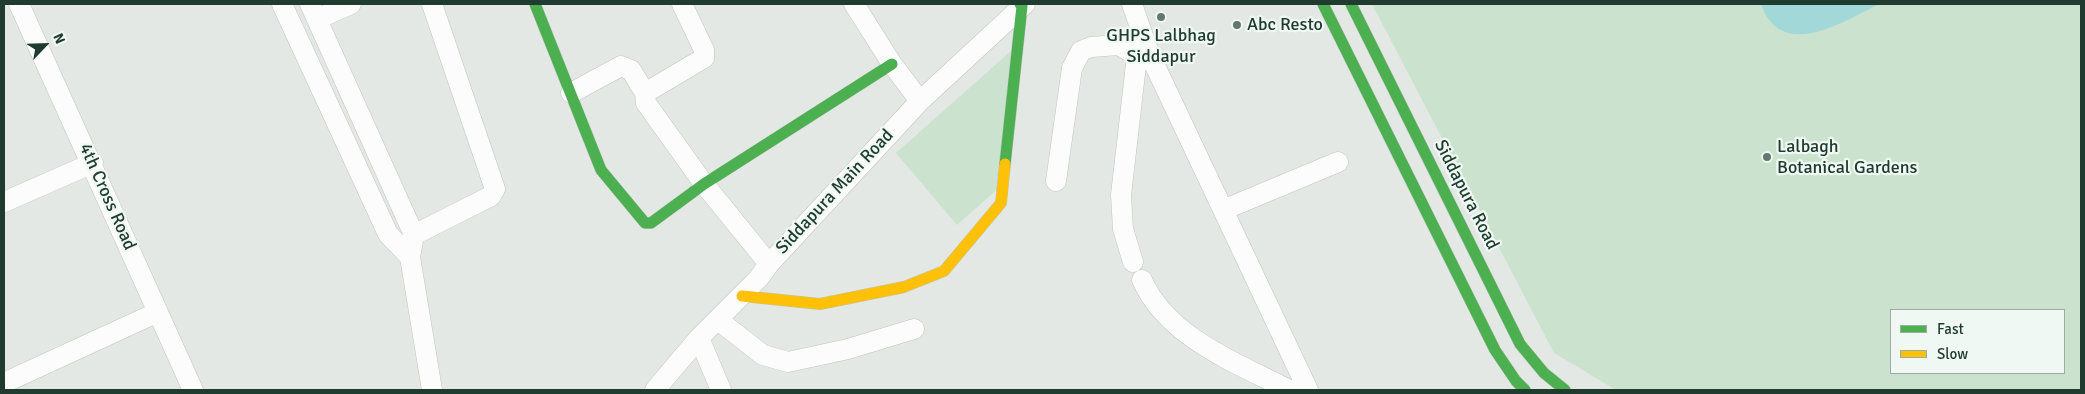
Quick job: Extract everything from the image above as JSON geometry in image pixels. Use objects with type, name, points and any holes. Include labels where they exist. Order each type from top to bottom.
[{"type":"street","name":"4th Cross Road","points":[[19,4],[193,390]]},
{"type":"street","points":[[282,4],[388,234],[410,257]]},
{"type":"street","points":[[351,4],[314,12],[414,235],[410,257],[432,390]]},
{"type":"street","points":[[414,235],[492,196],[495,189],[432,4]]},
{"type":"street","points":[[535,4],[601,170],[645,223],[651,223],[704,184],[892,64]]},
{"type":"street","points":[[645,93],[704,58],[704,50],[682,4]]},
{"type":"street","points":[[854,4],[892,64],[920,101]]},
{"type":"street","points":[[1132,4],[1142,50],[1223,210],[1308,390]]},
{"type":"street","points":[[1323,4],[1495,350],[1511,375],[1525,390]]},
{"type":"street","name":"Siddapura Road","points":[[1351,4],[1520,344],[1544,373],[1565,390]]},
{"type":"street","points":[[742,296],[820,304],[904,286],[944,271],[1001,203],[1022,5]]},
{"type":"street","name":"Siddapura Main Road","points":[[655,390],[699,338],[758,280],[769,264],[920,101],[1022,5]]},
{"type":"street","points":[[1056,181],[1072,68],[1081,51],[1091,47],[1119,46],[1142,50]]},
{"type":"street","points":[[1133,262],[1123,229],[1121,196],[1142,50]]},
{"type":"street","points":[[571,93],[621,66],[626,66],[631,70],[645,93],[646,103],[704,184],[769,264]]},
{"type":"street","points":[[1223,210],[1338,162]]},
{"type":"street","points":[[4,202],[92,163]]},
{"type":"street","points":[[1142,280],[1164,314],[1187,333],[1289,390]]},
{"type":"street","points":[[4,383],[158,312]]},
{"type":"street","points":[[718,320],[763,355],[788,362],[848,349],[914,329]]},
{"type":"street","points":[[699,338],[721,390]]},
{"type":"green space","name":"Lalbagh Botanical Gardens","points":[[1372,4],[2081,4],[2081,390],[1616,390],[1554,353]]},
{"type":"green space","points":[[1012,50],[1002,185],[957,225],[896,153]]},
{"type":"water","points":[[1761,4],[1879,4],[1831,27],[1798,34],[1783,31],[1770,21]]},
{"type":"traffic: fast","points":[[535,4],[601,170],[645,223],[651,223],[704,184],[892,64]]},
{"type":"traffic: fast","points":[[1005,164],[1022,6],[1020,4]]},
{"type":"traffic: fast","points":[[1323,4],[1495,350],[1516,381],[1525,390]]},
{"type":"traffic: fast","points":[[1351,4],[1520,344],[1544,373],[1565,390]]},
{"type":"traffic: slow","points":[[742,296],[820,304],[904,287],[944,271],[1001,203],[1005,164]]},
{"type":"place","name":"GHPS Lalbhag Siddapur","points":[[1161,17]]},
{"type":"place","name":"Abc Resto","points":[[1237,25]]},
{"type":"place","name":"Lalbagh Botanical Gardens","points":[[1767,157]]}]
